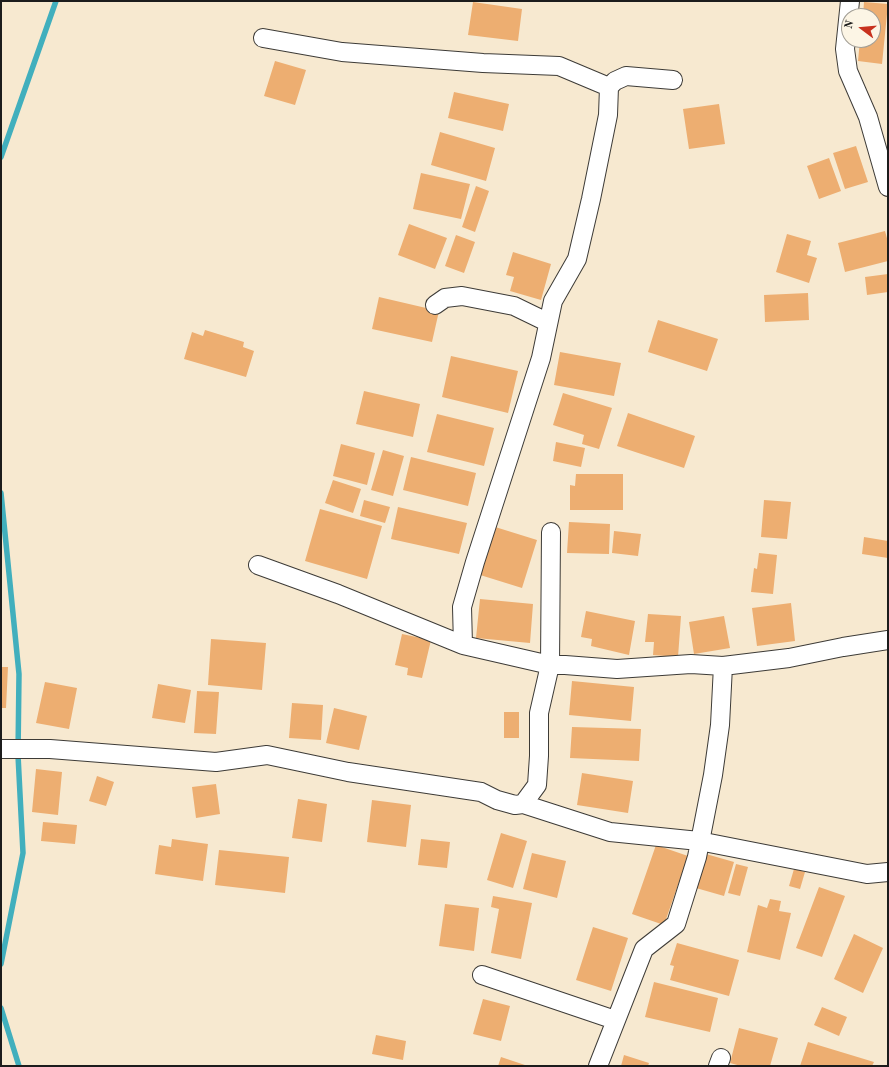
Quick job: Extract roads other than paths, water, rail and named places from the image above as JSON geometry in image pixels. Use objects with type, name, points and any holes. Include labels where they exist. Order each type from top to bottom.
[{"type":"street","points":[[850,1],[846,49],[848,71],[868,117],[888,187]]},
{"type":"street","points":[[263,38],[342,52],[483,63],[559,66],[609,87]]},
{"type":"street","points":[[463,645],[462,607],[540,358],[553,301],[577,259],[592,199],[608,115],[609,87],[615,80],[626,76],[673,80]]},
{"type":"street","points":[[435,305],[445,298],[462,296],[514,306],[547,322]]},
{"type":"street","points":[[523,804],[537,785],[539,713],[550,665],[551,532]]},
{"type":"street","points":[[258,565],[338,594],[463,645],[550,665],[565,664],[617,669],[691,664],[722,666],[788,658],[888,640]]},
{"type":"street","points":[[598,1066],[644,949],[676,924],[697,857],[720,725],[722,666]]},
{"type":"street","points":[[1,749],[50,749],[216,762],[267,756],[348,772],[480,792],[497,800],[515,805],[523,804],[610,832],[700,841],[867,874],[888,872]]},
{"type":"street","points":[[482,975],[615,1020]]},
{"type":"waterway","points":[[1,157],[56,1]]},
{"type":"waterway","points":[[1,493],[19,674],[18,755],[23,853],[1,964]]},
{"type":"waterway","points":[[1,1008],[19,1066]]}]
